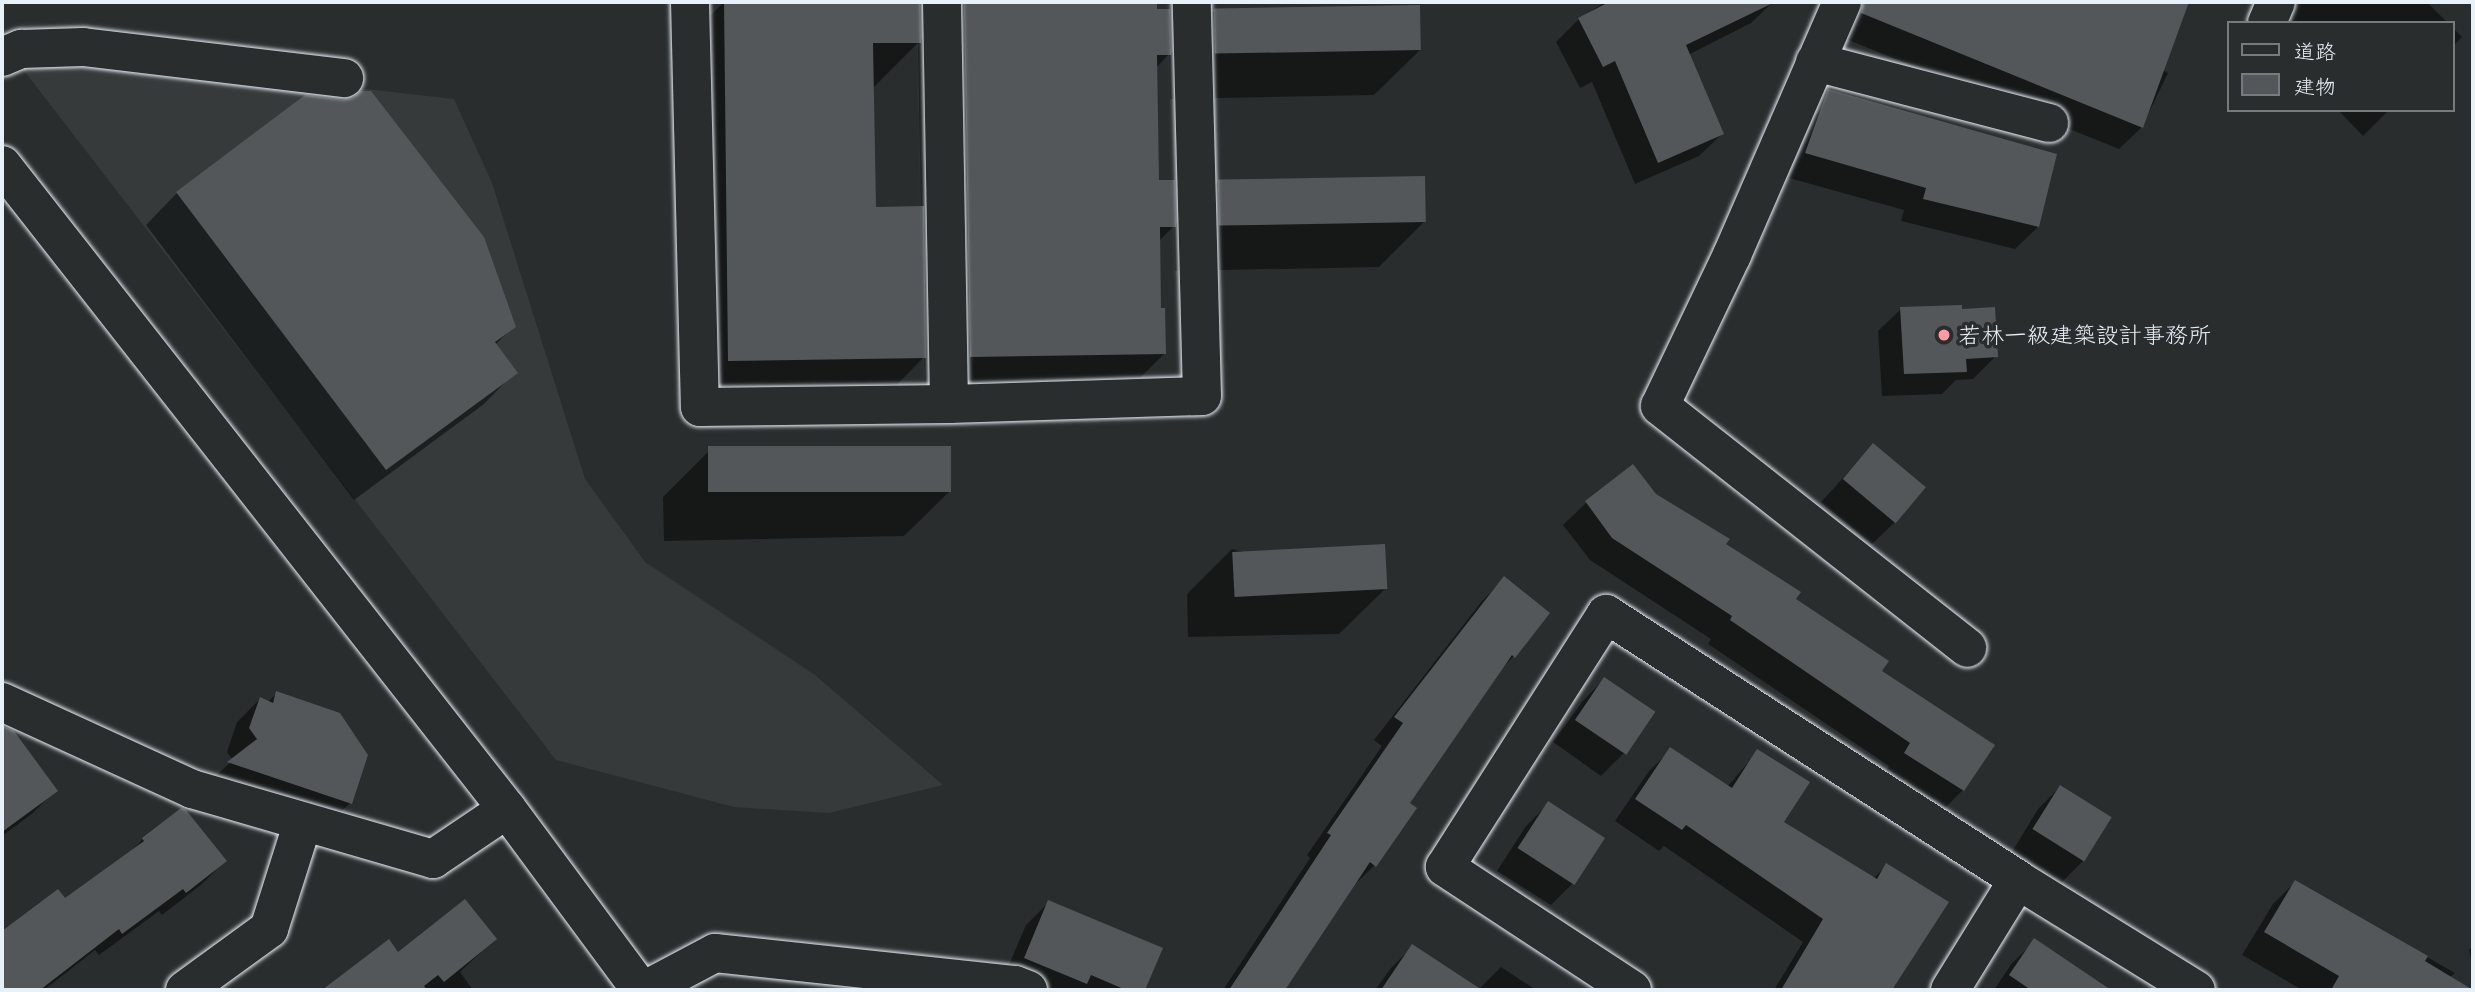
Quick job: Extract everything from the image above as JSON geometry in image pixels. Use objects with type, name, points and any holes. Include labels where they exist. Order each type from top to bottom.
[{"type":"street","points":[[690,2],[700,407],[949,404],[1202,396],[1192,2]]},
{"type":"street","points":[[942,2],[949,404]]},
{"type":"street","points":[[1842,2],[1732,255],[1660,406],[1967,648]]},
{"type":"street","points":[[2268,21],[2276,2]]},
{"type":"street","points":[[2,57],[21,50],[83,47],[344,78]]},
{"type":"street","points":[[1815,62],[2049,123]]},
{"type":"street","points":[[2,166],[507,809],[643,990],[715,953],[1015,985],[1028,990]]},
{"type":"street","points":[[1632,990],[1445,867],[1606,614],[2018,880],[2196,990]]},
{"type":"street","points":[[2,702],[192,789],[433,859],[507,809]]},
{"type":"street","points":[[185,990],[270,929],[303,822]]},
{"type":"street","points":[[1950,990],[2018,880]]},
{"type":"shaded area","points":[[74,56],[454,99],[492,183],[585,479],[645,562],[815,675],[943,785],[829,813],[734,807],[556,760],[22,68]]},
{"type":"building","points":[[724,2],[920,2],[921,43],[873,43],[876,207],[924,206],[926,358],[728,361]]},
{"type":"building","points":[[964,2],[1157,2],[1157,9],[1170,9],[1171,55],[1157,55],[1159,180],[1175,180],[1176,227],[1160,227],[1161,308],[1165,308],[1166,354],[970,357]]},
{"type":"building","points":[[1609,2],[1775,2],[1686,45],[1724,134],[1658,163],[1615,61],[1603,67],[1578,18]]},
{"type":"building","points":[[1863,2],[2189,2],[2143,128],[1861,13]]},
{"type":"building","points":[[1420,5],[1421,50],[1215,54],[1214,9]]},
{"type":"building","points":[[1828,89],[2057,154],[2039,227],[1923,199],[1926,188],[1805,153]]},
{"type":"building","points":[[361,91],[371,91],[484,237],[516,327],[495,342],[518,373],[386,470],[176,192],[305,95],[342,100],[353,98]]},
{"type":"building","points":[[1425,176],[1426,222],[1219,226],[1218,180]]},
{"type":"building","points":[[1962,305],[1962,309],[1995,307],[1998,357],[1966,359],[1967,372],[1904,374],[1900,307]]},
{"type":"building","points":[[1873,443],[1926,487],[1896,523],[1843,479]]},
{"type":"building","points":[[708,446],[951,446],[951,492],[708,492]]},
{"type":"building","points":[[1633,464],[1656,494],[1730,539],[1726,544],[1801,592],[1796,599],[1889,661],[1882,671],[1995,745],[1964,791],[1904,753],[1910,743],[1730,620],[1732,616],[1612,538],[1585,501]]},
{"type":"building","points":[[1385,544],[1387,589],[1235,597],[1232,552]]},
{"type":"building","points":[[1504,576],[1550,613],[1515,658],[1512,655],[1410,803],[1417,808],[1376,867],[1370,862],[1285,990],[1229,990],[1331,835],[1327,833],[1403,723],[1394,717]]},
{"type":"building","points":[[1604,677],[1655,712],[1626,755],[1575,720]]},
{"type":"building","points":[[276,691],[340,713],[368,755],[352,804],[227,762],[257,739],[249,728],[260,697],[273,703]]},
{"type":"building","points":[[2,726],[14,731],[58,791],[2,832]]},
{"type":"building","points":[[1670,747],[1732,788],[1757,749],[1810,782],[1784,822],[1877,879],[1886,863],[1949,902],[1892,990],[1781,990],[1823,919],[1686,825],[1682,830],[1635,799]]},
{"type":"building","points":[[2060,785],[2112,817],[2084,861],[2032,829]]},
{"type":"building","points":[[1548,801],[1605,838],[1575,885],[1518,848]]},
{"type":"building","points":[[181,808],[186,810],[227,861],[186,893],[183,889],[122,934],[119,929],[40,990],[2,990],[2,931],[58,889],[65,898],[144,841],[142,838]]},
{"type":"building","points":[[2295,880],[2428,956],[2425,961],[2473,990],[2331,990],[2339,976],[2264,932]]},
{"type":"building","points":[[465,899],[497,939],[444,982],[438,975],[424,986],[427,990],[322,990],[389,939],[398,952]]},
{"type":"building","points":[[1048,900],[1163,948],[1145,990],[1126,990],[1091,975],[1087,984],[1024,958]]},
{"type":"building","points":[[2034,938],[2111,990],[2031,990],[2009,975]]},
{"type":"building","points":[[1412,944],[1482,990],[1381,990]]},
{"type":"place","name":"若林一級建築設計事務所","points":[[1944,335]]}]
